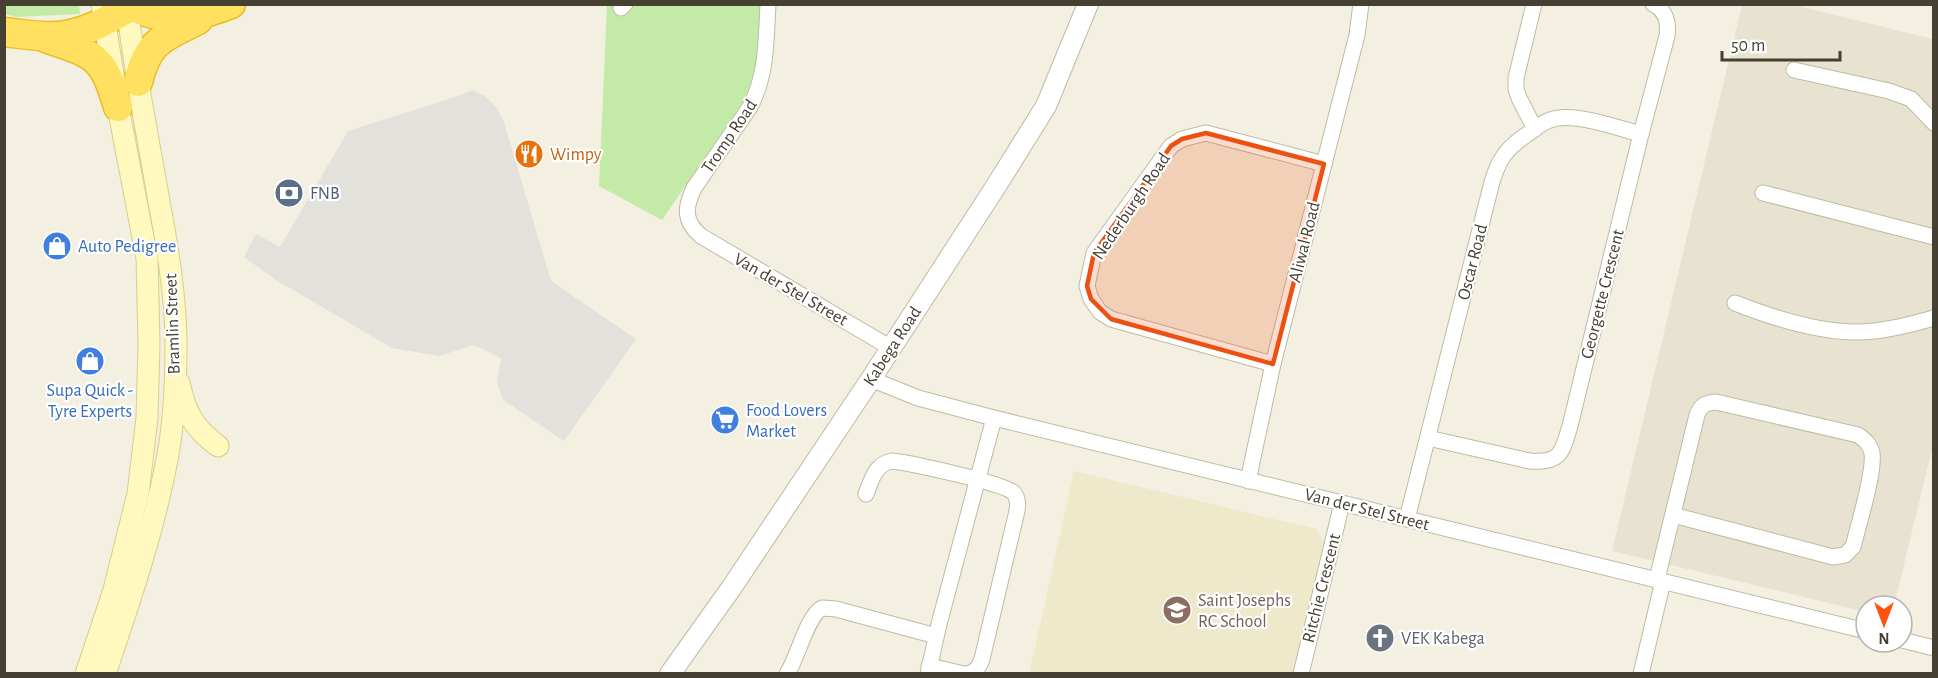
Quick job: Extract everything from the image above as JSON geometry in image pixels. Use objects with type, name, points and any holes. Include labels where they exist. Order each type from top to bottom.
[{"type":"highway","points":[[4,32],[64,36],[91,28],[119,8],[171,17],[222,8]]},
{"type":"highway","points":[[138,82],[147,56],[161,39],[222,8]]},
{"type":"highway","points":[[38,36],[89,53],[110,79],[118,107]]},
{"type":"main road","name":"Bramlin Street","points":[[105,674],[134,585],[160,492],[167,457],[176,345],[169,258],[138,82],[119,8]]},
{"type":"main road","name":"Bramlin Street","points":[[86,674],[114,590],[130,532],[138,494],[147,418],[149,344],[147,258],[118,107],[119,8]]},
{"type":"main road","points":[[175,368],[185,406],[193,421],[201,432],[218,446]]},
{"type":"street","name":"Tromp Road","points":[[692,229],[687,211],[694,188],[757,94],[765,63],[768,4]]},
{"type":"street","name":"Kabega Road","points":[[670,674],[732,587],[871,379],[998,183],[1046,106],[1088,4]]},
{"type":"street","name":"Aliwal Road","points":[[1248,481],[1273,364],[1357,34],[1361,4]]},
{"type":"street","points":[[1534,4],[1516,78],[1516,89],[1535,129]]},
{"type":"street","name":"Georgette Crescent","points":[[1428,438],[1530,461],[1553,460],[1560,454],[1570,426],[1668,28],[1665,14],[1660,7],[1653,4]]},
{"type":"street","points":[[1794,70],[1890,91],[1911,99],[1934,123]]},
{"type":"street","name":"Oscar Road","points":[[1407,519],[1494,173],[1500,159],[1513,145],[1535,129],[1548,120],[1560,117],[1641,134]]},
{"type":"street","name":"Nederburgh Road","points":[[1273,364],[1111,319],[1100,312],[1091,299],[1087,286],[1094,253],[1171,146],[1182,139],[1206,133],[1324,164]]},
{"type":"street","points":[[1763,193],[1934,237]]},
{"type":"street","name":"Van der Stel Street","points":[[692,229],[891,348]]},
{"type":"street","points":[[1735,303],[1804,325],[1856,332],[1881,330],[1934,318]]},
{"type":"street","name":"Van der Stel Street","points":[[871,379],[918,399],[1854,628]]},
{"type":"street","points":[[1641,674],[1673,515],[1696,415],[1701,406],[1716,402],[1858,435],[1868,442],[1872,453],[1872,468],[1853,547],[1845,555],[1833,556],[1673,515]]},
{"type":"street","points":[[866,494],[876,469],[881,464],[892,461],[978,480],[1009,490],[1014,494],[1018,503],[1017,511],[982,659],[975,671],[966,674],[929,670],[936,636],[978,480],[994,418]]},
{"type":"street","name":"Ritchie Crescent","points":[[1301,674],[1342,503]]},
{"type":"street","points":[[787,674],[813,615],[822,608],[836,609],[936,636]]},
{"type":"street","points":[[1914,643],[1934,648]]},
{"type":"highlighted area","points":[[1206,133],[1324,164],[1273,364],[1111,319],[1091,299],[1087,286],[1094,253],[1171,146],[1182,139]]},
{"type":"shaded area","points":[[1742,5],[1794,5],[1933,39],[1933,445],[1897,594],[1854,594],[1854,609],[1612,551]]},
{"type":"shaded area","points":[[472,90],[485,96],[496,107],[504,122],[551,281],[636,339],[564,441],[503,400],[497,382],[501,358],[474,345],[439,356],[392,348],[276,280],[244,257],[256,234],[280,247],[348,131]]},
{"type":"shaded area","name":"Saint Josephs RC School","points":[[1074,471],[1316,529],[1327,546],[1295,673],[1029,674]]},
{"type":"green space","points":[[5,4],[79,5],[80,14],[16,17],[5,14]]},
{"type":"green space","points":[[607,5],[616,5],[618,16],[636,5],[760,5],[757,56],[748,92],[662,220],[599,186]]},
{"type":"place","name":"Wimpy","points":[[529,154]]},
{"type":"place","name":"FNB","points":[[289,193]]},
{"type":"place","name":"Auto Pedigree","points":[[57,246]]},
{"type":"place","name":"Supa Quick - Tyre Experts","points":[[90,361]]},
{"type":"place","name":"Food Lovers Market","points":[[725,420]]},
{"type":"place","name":"Saint Josephs RC School","points":[[1177,610]]},
{"type":"place","name":"VEK Kabega","points":[[1380,638]]}]
